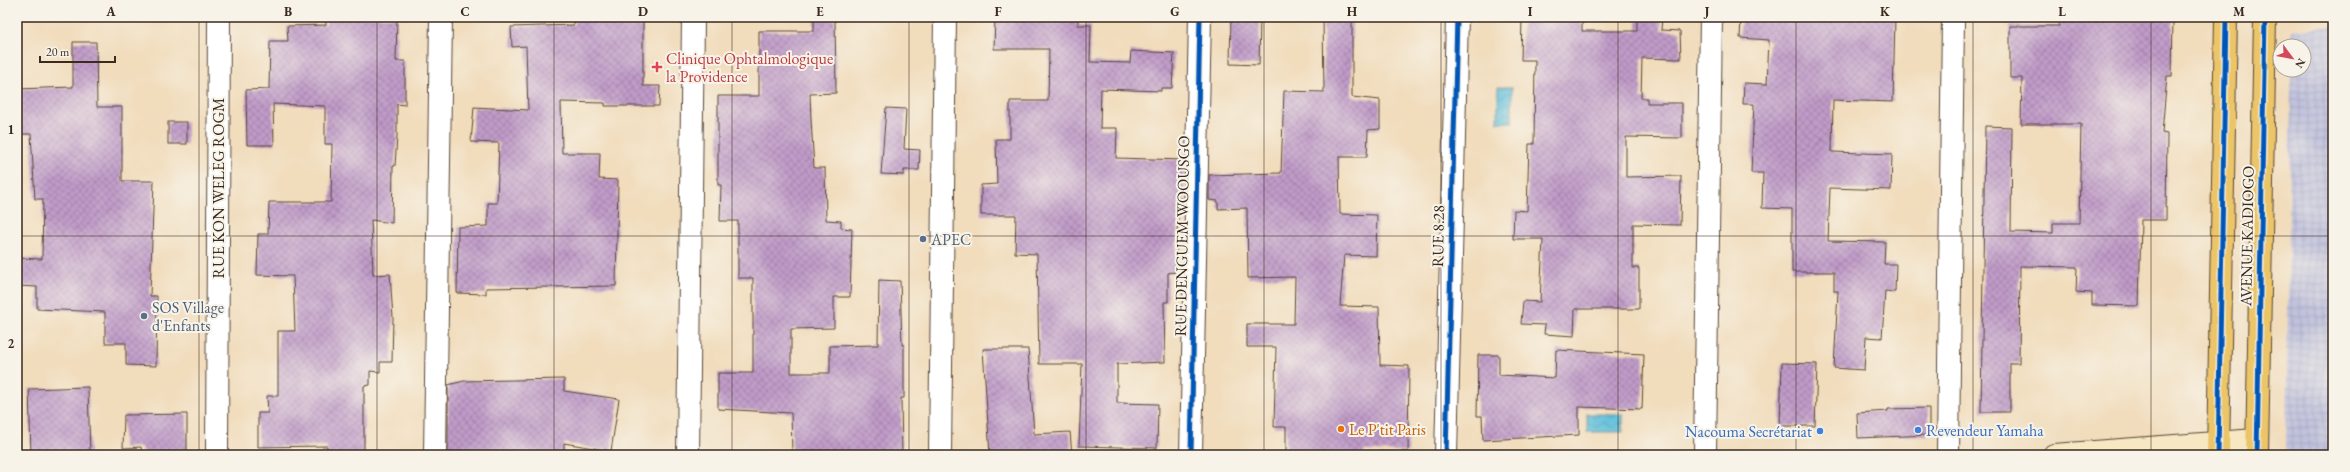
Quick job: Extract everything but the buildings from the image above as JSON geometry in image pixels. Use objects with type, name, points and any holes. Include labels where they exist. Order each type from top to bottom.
[{"type":"highway","name":"AVENUE KADIOGO","points":[[2218,449],[2226,17]]},
{"type":"highway","name":"AVENUE KADIOGO","points":[[2256,447],[2264,17]]},
{"type":"main road","points":[[2054,455],[2256,447]]},
{"type":"street","name":"RUE KON WELEG ROGM","points":[[218,455],[219,17]]},
{"type":"street","points":[[435,455],[441,17]]},
{"type":"street","points":[[688,455],[693,17]]},
{"type":"street","points":[[940,455],[946,17]]},
{"type":"street","name":"RUE DENGUEM WOOUSGO","points":[[1190,455],[1200,17]]},
{"type":"street","name":"RUE 8.28","points":[[1446,455],[1457,17]]},
{"type":"street","points":[[1705,455],[1711,17]]},
{"type":"street","points":[[1948,455],[1953,17]]},
{"type":"shaded area","points":[[2333,26],[2333,455],[2286,455],[2291,78],[2312,78],[2312,38],[2291,38],[2291,30]]},
{"type":"water","points":[[1498,87],[1512,87],[1512,122],[1498,122]]},
{"type":"water","points":[[1587,414],[1623,414],[1623,432],[1587,432]]},
{"type":"cycle path","points":[[1191,455],[1200,17]]},
{"type":"cycle path","points":[[1446,455],[1457,17]]},
{"type":"cycle path","points":[[2218,455],[2226,17]]},
{"type":"cycle path","points":[[2257,455],[2265,17]]},
{"type":"place","name":"Clinique Ophtalmologique la Providence","points":[[657,67]]},
{"type":"place","name":"APEC","points":[[923,239]]},
{"type":"place","name":"SOS Village d'Enfants","points":[[144,316]]},
{"type":"place","name":"Le P'tit Paris","points":[[1341,429]]},
{"type":"place","name":"Revendeur Yamaha","points":[[1918,430]]},
{"type":"place","name":"Nacouma Secrétariat","points":[[1820,431]]}]
